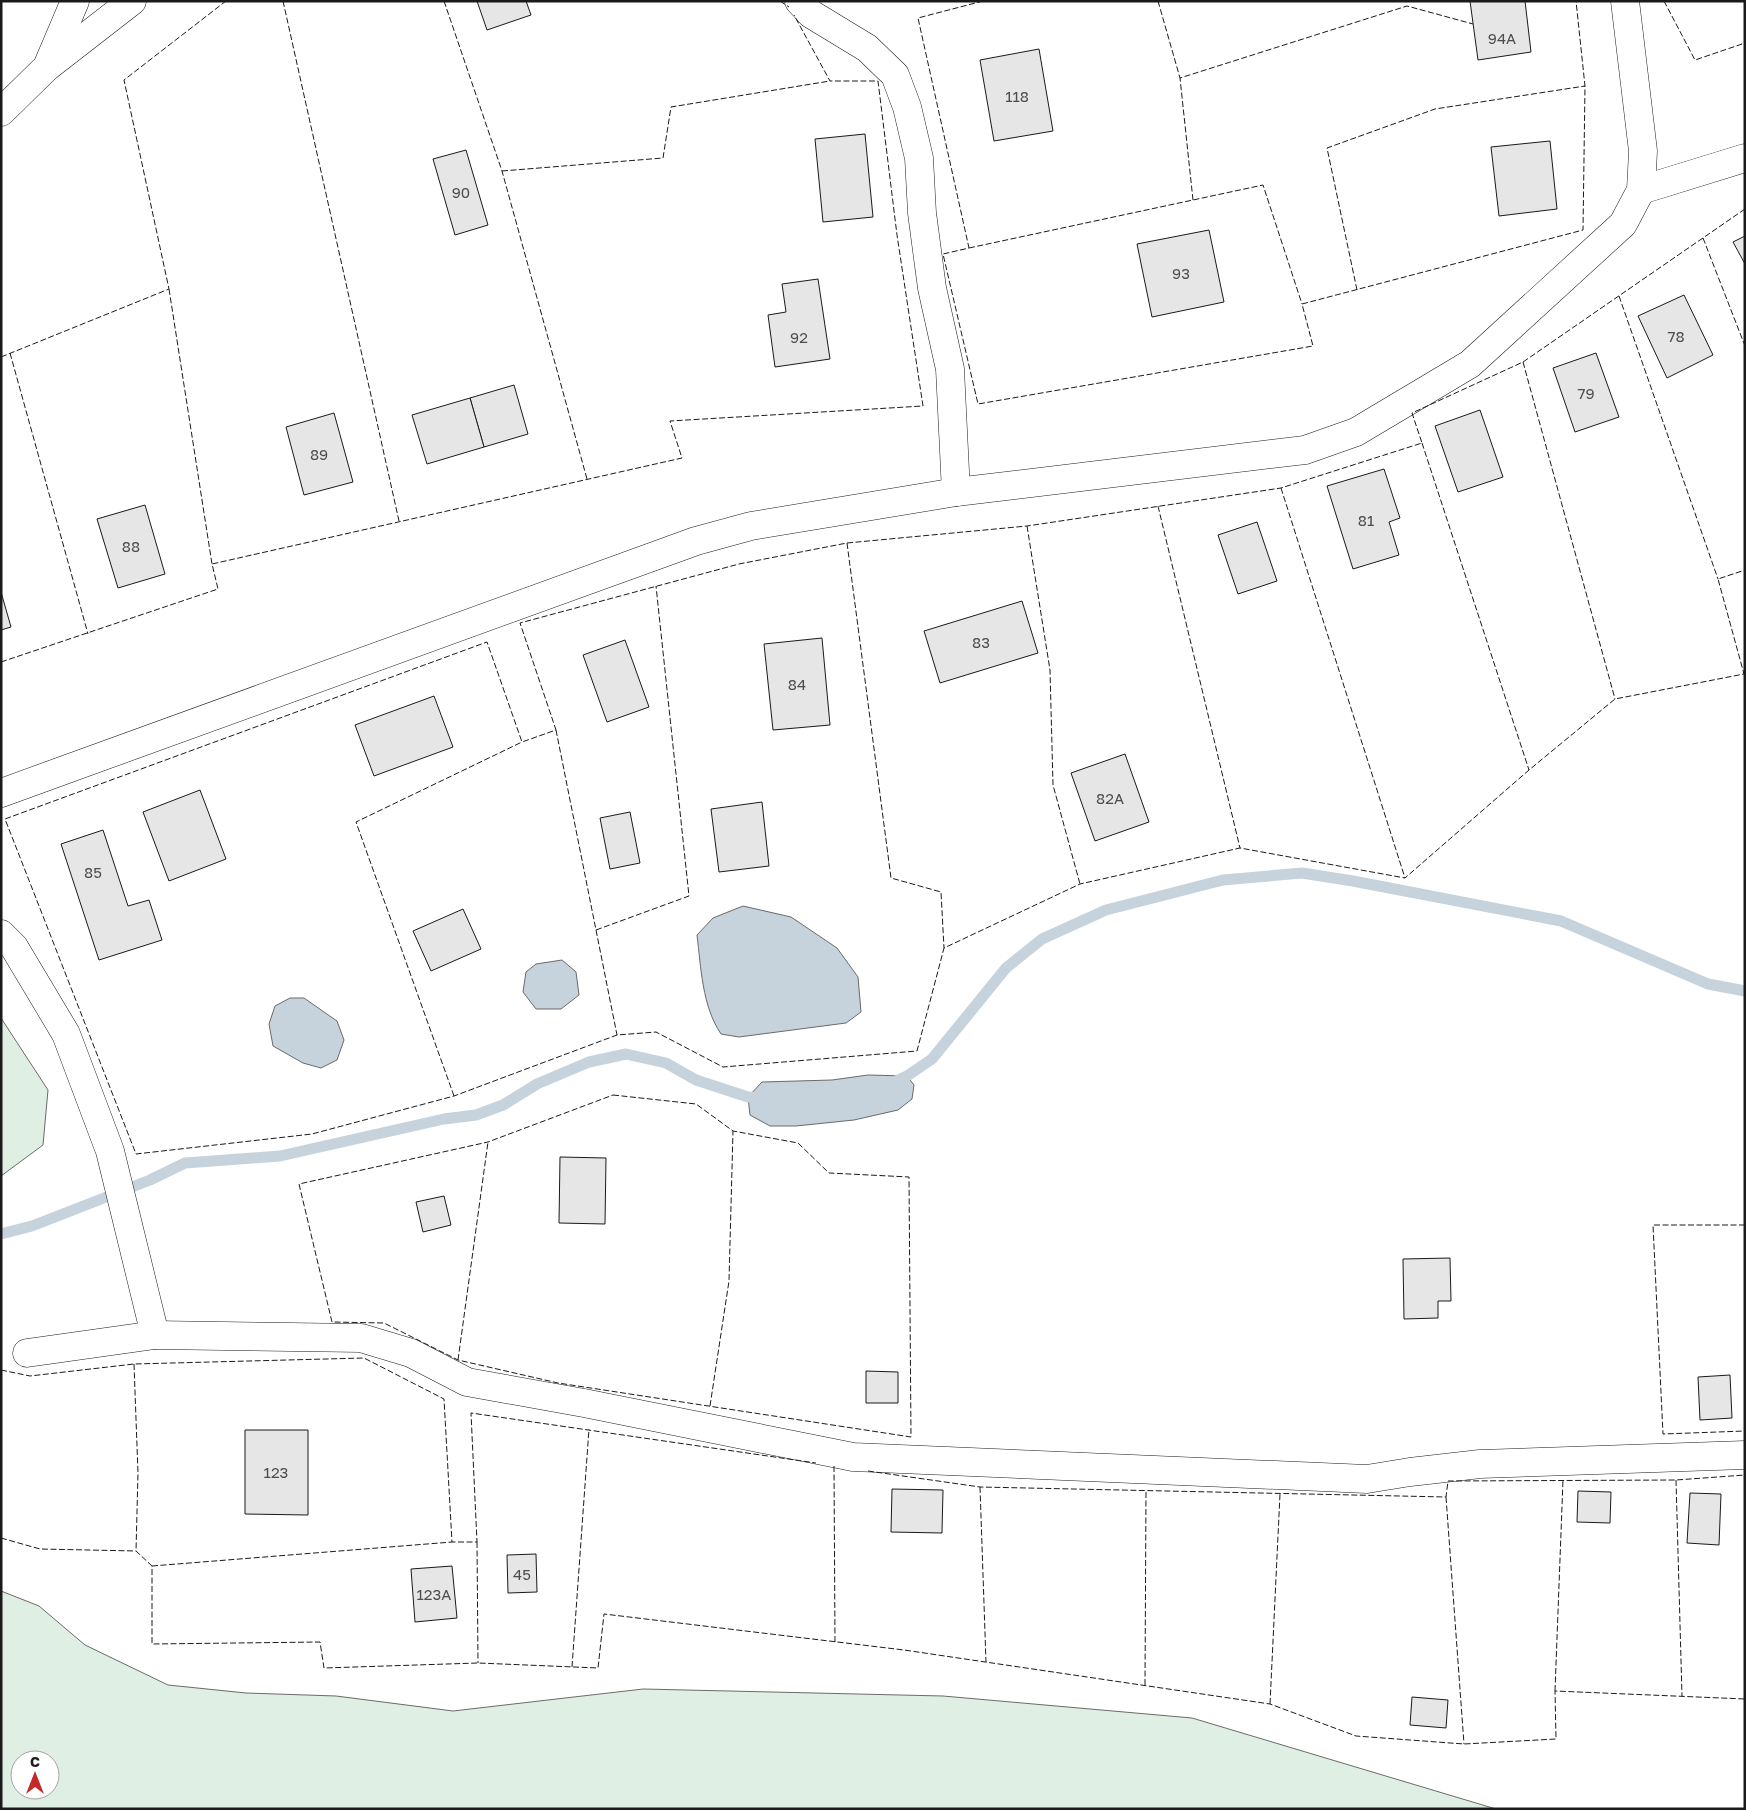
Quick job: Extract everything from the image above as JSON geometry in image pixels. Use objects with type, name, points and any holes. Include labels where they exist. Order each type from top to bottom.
[{"type":"street","points":[[47,67],[75,1]]},
{"type":"street","points":[[1,112],[47,67],[132,1]]},
{"type":"street","points":[[799,1],[811,14],[874,54],[895,76],[907,107],[919,158],[922,213],[932,288],[950,369],[956,492]]},
{"type":"street","points":[[1,793],[696,541],[752,526],[956,492],[1304,450],[1356,432],[1470,364],[1623,224],[1641,190],[1643,151],[1625,1]]},
{"type":"street","points":[[1641,190],[1745,158]]},
{"type":"street","points":[[1,934],[14,948],[70,1043],[110,1151],[155,1335]]},
{"type":"street","points":[[27,1353],[155,1335],[361,1338],[411,1353],[467,1382],[584,1403],[853,1457],[1367,1479],[1480,1464],[1745,1455]]},
{"type":"green space","points":[[1,1018],[48,1090],[43,1145],[1,1176]]},
{"type":"green space","points":[[1,1591],[39,1606],[85,1645],[168,1685],[246,1693],[336,1696],[453,1711],[643,1689],[943,1696],[1192,1718],[1496,1809],[1,1809]]},
{"type":"shaded area","points":[[743,906],[791,917],[837,948],[858,977],[861,1012],[846,1023],[739,1037],[721,1034],[706,999],[697,935],[713,918]]},
{"type":"shaded area","points":[[562,960],[576,972],[579,995],[561,1009],[536,1009],[523,992],[526,972],[536,964]]},
{"type":"shaded area","points":[[290,998],[304,998],[337,1021],[344,1040],[337,1060],[321,1068],[303,1063],[273,1046],[269,1024],[275,1006]]},
{"type":"shaded area","points":[[868,1075],[907,1076],[914,1085],[912,1099],[898,1110],[854,1120],[796,1126],[770,1126],[750,1115],[748,1097],[762,1082],[832,1080]]},
{"type":"building","points":[[477,1],[526,1],[531,15],[487,30]]},
{"type":"building","points":[[1470,1],[1525,1],[1531,52],[1478,60]]},
{"type":"building","points":[[1039,49],[1053,131],[994,141],[980,60]]},
{"type":"building","points":[[865,134],[873,217],[823,222],[815,139]]},
{"type":"building","points":[[1550,141],[1557,209],[1499,216],[1491,147]]},
{"type":"building","points":[[466,150],[488,225],[455,235],[433,159]]},
{"type":"building","points":[[1209,230],[1224,302],[1152,317],[1137,244]]},
{"type":"building","points":[[1745,236],[1745,264],[1733,242]]},
{"type":"building","points":[[818,279],[830,359],[775,367],[768,315],[786,312],[782,284]]},
{"type":"building","points":[[1684,295],[1713,355],[1667,378],[1638,316]]},
{"type":"building","points":[[1596,353],[1619,417],[1575,432],[1553,368]]},
{"type":"building","points":[[514,385],[528,434],[484,447],[470,398]]},
{"type":"building","points":[[470,398],[484,447],[427,464],[412,415]]},
{"type":"building","points":[[1480,410],[1503,477],[1458,492],[1435,426]]},
{"type":"building","points":[[334,413],[353,482],[304,495],[286,427]]},
{"type":"building","points":[[1384,469],[1400,518],[1389,522],[1399,555],[1353,569],[1327,486]]},
{"type":"building","points":[[145,505],[165,574],[118,588],[97,519]]},
{"type":"building","points":[[1257,522],[1277,581],[1238,594],[1218,535]]},
{"type":"building","points":[[1,592],[11,627],[1,630]]},
{"type":"building","points":[[1022,601],[1038,653],[940,683],[924,631]]},
{"type":"building","points":[[822,638],[830,725],[773,730],[764,644]]},
{"type":"building","points":[[625,640],[649,707],[607,722],[583,655]]},
{"type":"building","points":[[434,696],[453,747],[374,776],[355,725]]},
{"type":"building","points":[[1125,754],[1149,822],[1095,841],[1071,773]]},
{"type":"building","points":[[200,790],[226,859],[169,881],[143,812]]},
{"type":"building","points":[[762,802],[769,866],[719,872],[711,809]]},
{"type":"building","points":[[630,812],[640,863],[610,869],[600,818]]},
{"type":"building","points":[[103,830],[128,906],[149,900],[162,940],[99,960],[61,844]]},
{"type":"building","points":[[463,909],[481,949],[431,971],[413,931]]},
{"type":"building","points":[[560,1157],[606,1158],[605,1224],[559,1223]]},
{"type":"building","points":[[444,1196],[451,1225],[423,1232],[416,1202]]},
{"type":"building","points":[[1450,1258],[1451,1301],[1438,1301],[1438,1318],[1404,1319],[1403,1259]]},
{"type":"building","points":[[866,1371],[898,1372],[898,1403],[866,1403]]},
{"type":"building","points":[[1730,1375],[1732,1418],[1700,1420],[1698,1377]]},
{"type":"building","points":[[245,1430],[308,1430],[308,1515],[245,1514]]},
{"type":"building","points":[[892,1489],[943,1490],[942,1533],[891,1532]]},
{"type":"building","points":[[1578,1491],[1611,1492],[1610,1523],[1577,1522]]},
{"type":"building","points":[[1690,1493],[1721,1494],[1719,1545],[1687,1543]]},
{"type":"building","points":[[536,1554],[537,1592],[508,1593],[507,1555]]},
{"type":"building","points":[[452,1566],[457,1618],[415,1622],[411,1569]]},
{"type":"building","points":[[1412,1697],[1448,1700],[1446,1728],[1410,1725]]},
{"type":"waterway","points":[[894,1082],[907,1076],[932,1059],[1006,968],[1042,939],[1106,910],[1223,880],[1302,873],[1561,921],[1708,984],[1745,991]]},
{"type":"waterway","points":[[1,1234],[32,1226],[150,1180],[185,1163],[280,1156],[444,1119],[476,1115],[503,1105],[537,1084],[589,1062],[626,1054],[666,1063],[696,1080],[748,1097],[763,1098]]},
{"type":"fence","points":[[1,357],[169,289],[124,80],[226,1]]},
{"type":"fence","points":[[283,1],[399,521]]},
{"type":"fence","points":[[444,1],[502,171],[587,479]]},
{"type":"fence","points":[[780,1],[789,7]]},
{"type":"fence","points":[[983,1],[918,18],[969,248],[943,254],[978,404],[1313,346],[1302,304],[1583,230],[1585,86],[1576,1]]},
{"type":"fence","points":[[1158,1],[1180,78]]},
{"type":"fence","points":[[1664,1],[1695,60],[1745,43]]},
{"type":"fence","points":[[1193,200],[1180,78],[1407,6],[1473,24]]},
{"type":"fence","points":[[1,662],[218,589],[212,564],[682,458],[670,421],[923,406],[897,235],[878,81],[830,81],[794,15]]},
{"type":"fence","points":[[502,171],[663,158],[671,107],[830,81]]},
{"type":"fence","points":[[1357,290],[1327,148],[1435,109],[1585,86]]},
{"type":"fence","points":[[969,248],[1263,185],[1302,304]]},
{"type":"fence","points":[[1745,209],[1523,362],[1412,413],[1422,443],[1281,488],[1027,526],[847,543],[739,564],[520,623],[556,730],[522,742],[487,642],[5,819],[136,1154],[312,1134],[454,1096],[617,1035],[656,1032],[723,1067],[917,1051],[944,948],[1080,884],[1240,848],[1405,878],[1529,770],[1615,699],[1744,674],[1718,579],[1745,570]]},
{"type":"fence","points":[[1703,238],[1745,346]]},
{"type":"fence","points":[[169,289],[212,564]]},
{"type":"fence","points":[[1619,296],[1718,579]]},
{"type":"fence","points":[[10,353],[88,634]]},
{"type":"fence","points":[[1523,362],[1615,699]]},
{"type":"fence","points":[[1422,443],[1529,770]]},
{"type":"fence","points":[[1281,488],[1405,878]]},
{"type":"fence","points":[[1158,506],[1240,848]]},
{"type":"fence","points":[[1027,526],[1050,670],[1053,785],[1080,884]]},
{"type":"fence","points":[[847,543],[891,878],[941,892],[944,948]]},
{"type":"fence","points":[[596,930],[689,896],[656,586]]},
{"type":"fence","points":[[556,730],[617,1035]]},
{"type":"fence","points":[[454,1096],[356,822],[522,742]]},
{"type":"fence","points":[[613,1095],[696,1104],[733,1131],[798,1143],[829,1173],[909,1177],[911,1437],[558,1383],[458,1360],[384,1323],[332,1322],[299,1184],[488,1142],[613,1095]]},
{"type":"fence","points":[[710,1406],[729,1281],[733,1131]]},
{"type":"fence","points":[[458,1360],[488,1142]]},
{"type":"fence","points":[[1745,1225],[1653,1225],[1663,1434],[1745,1431]]},
{"type":"fence","points":[[1,1370],[30,1376],[134,1364],[364,1358],[444,1399],[452,1542],[477,1542],[471,1413],[816,1463]]},
{"type":"fence","points":[[134,1364],[138,1473],[136,1551]]},
{"type":"fence","points":[[572,1667],[589,1429]]},
{"type":"fence","points":[[834,1466],[835,1642]]},
{"type":"fence","points":[[868,1471],[980,1487],[1446,1497],[1448,1481],[1676,1480],[1745,1475]]},
{"type":"fence","points":[[1555,1691],[1563,1480]]},
{"type":"fence","points":[[1676,1480],[1682,1696]]},
{"type":"fence","points":[[980,1487],[986,1662]]},
{"type":"fence","points":[[1145,1685],[1146,1491]]},
{"type":"fence","points":[[1270,1704],[1280,1494]]},
{"type":"fence","points":[[1446,1497],[1464,1744]]},
{"type":"fence","points":[[1,1538],[40,1549],[136,1551],[152,1566],[152,1644],[320,1642],[324,1668],[478,1663],[598,1668],[604,1614],[904,1650],[1270,1704],[1356,1736],[1464,1744],[1556,1739],[1555,1691],[1745,1699]]},
{"type":"fence","points":[[152,1566],[452,1542]]},
{"type":"fence","points":[[477,1542],[478,1663]]}]
